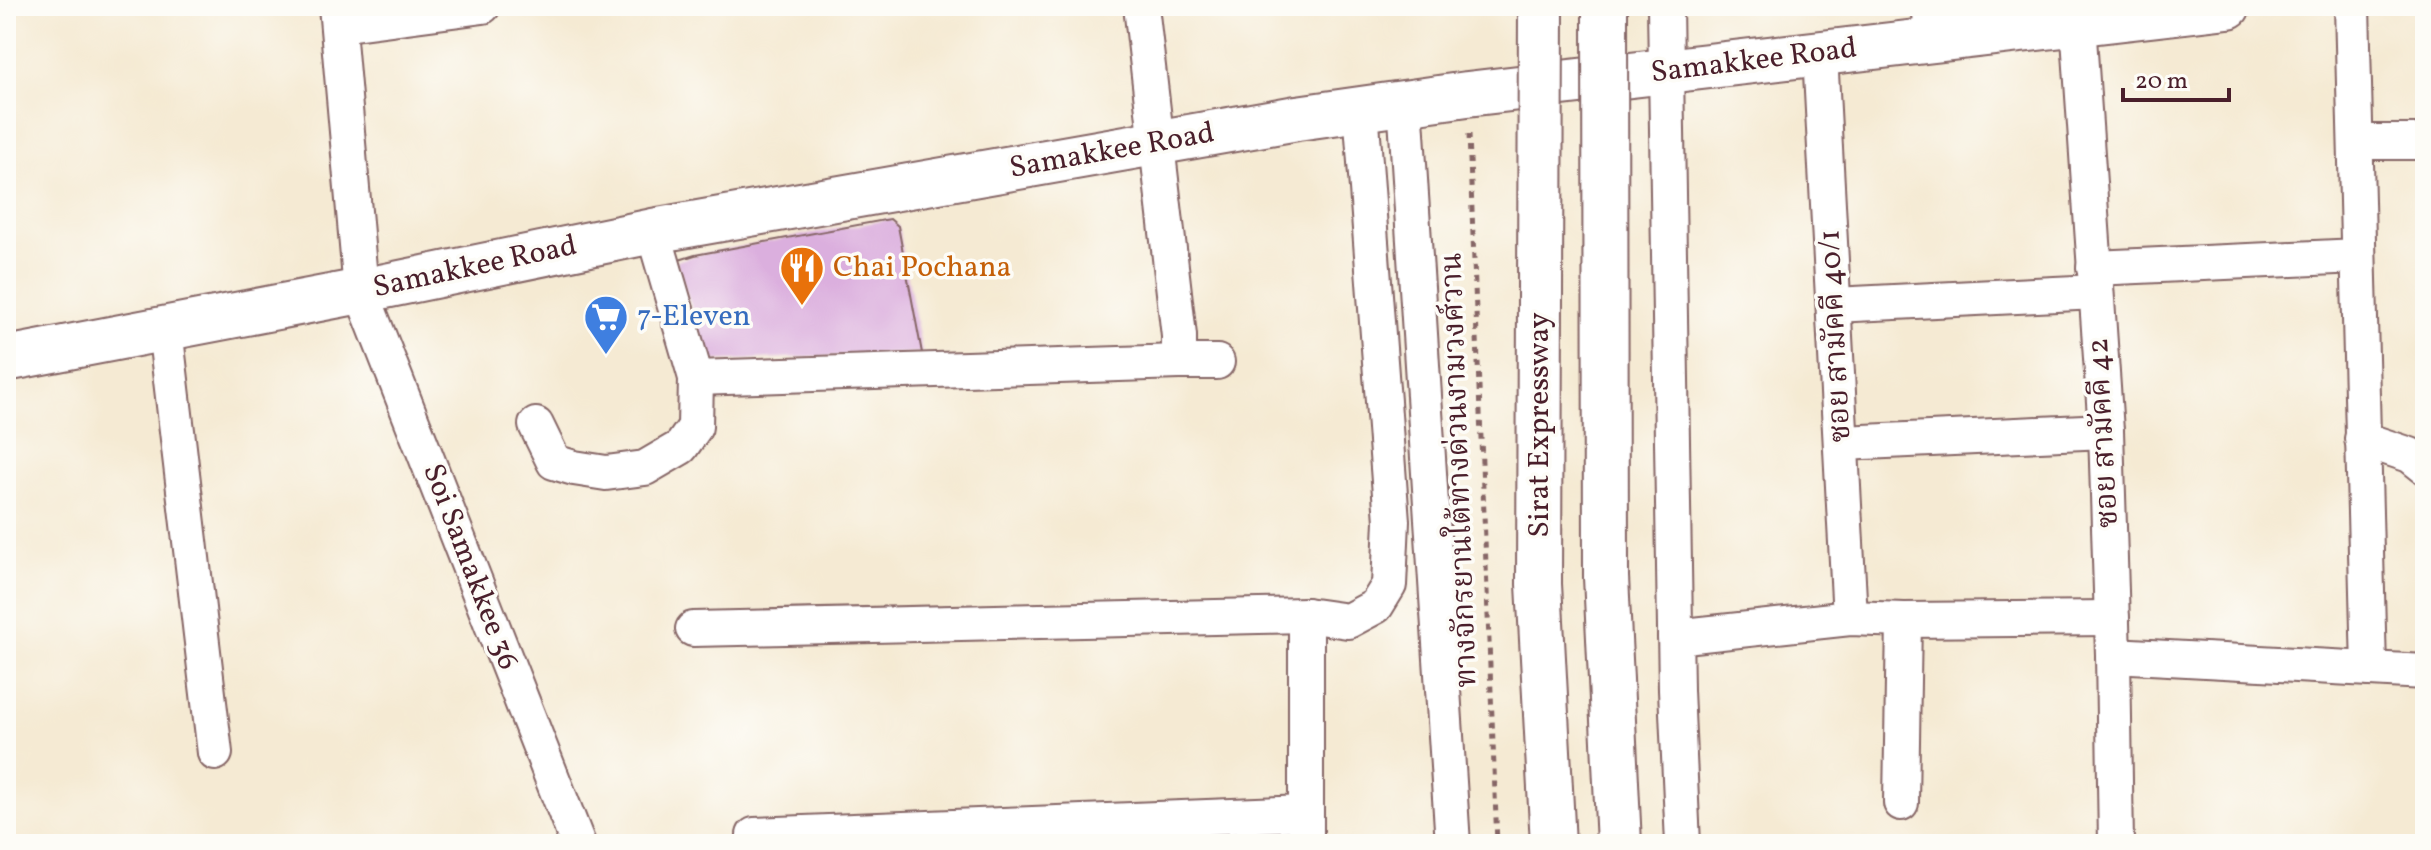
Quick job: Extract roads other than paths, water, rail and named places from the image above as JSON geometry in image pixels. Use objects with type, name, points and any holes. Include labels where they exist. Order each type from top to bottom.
[{"type":"main road","name":"Sirat Expressway","points":[[1541,6],[1539,584],[1553,844]]},
{"type":"main road","points":[[1605,6],[1606,577],[1619,844]]},
{"type":"main road","name":"Samakkee Road","points":[[6,359],[653,231],[1405,102],[1820,54],[1931,23],[2078,23],[2228,6]]},
{"type":"street","points":[[337,16],[483,6]]},
{"type":"street","points":[[1141,6],[1179,336],[1179,362]]},
{"type":"street","points":[[1665,6],[1676,690],[1683,844]]},
{"type":"street","points":[[2352,6],[2369,669]]},
{"type":"street","name":"Soi Samakkee 36","points":[[337,16],[361,291],[578,844]]},
{"type":"street","name":"ซอย สามัคคี 42","points":[[2078,23],[2106,431],[2116,844]]},
{"type":"street","name":"ซอย สามัคคี 40/1","points":[[1820,54],[1850,618]]},
{"type":"street","points":[[1405,102],[1453,844]]},
{"type":"street","points":[[693,629],[1306,615],[1348,621],[1376,606],[1389,585],[1392,521],[1361,109]]},
{"type":"street","points":[[2356,142],[2425,142]]},
{"type":"street","points":[[536,425],[554,462],[606,473],[645,468],[681,447],[695,427],[696,378],[653,231]]},
{"type":"street","points":[[1834,305],[2358,256]]},
{"type":"street","points":[[165,329],[215,753]]},
{"type":"street","points":[[696,378],[1217,362]]},
{"type":"street","points":[[1842,443],[2106,431]]},
{"type":"street","points":[[2362,439],[2410,455],[2425,467]]},
{"type":"street","points":[[754,835],[1306,828],[1306,615]]},
{"type":"street","points":[[1675,637],[1850,618],[2112,618]]},
{"type":"street","points":[[1901,803],[1904,620]]},
{"type":"street","points":[[2113,655],[2425,672]]},
{"type":"place","name":"Chai Pochana","points":[[802,307]]},
{"type":"place","name":"7-Eleven","points":[[606,356]]}]
